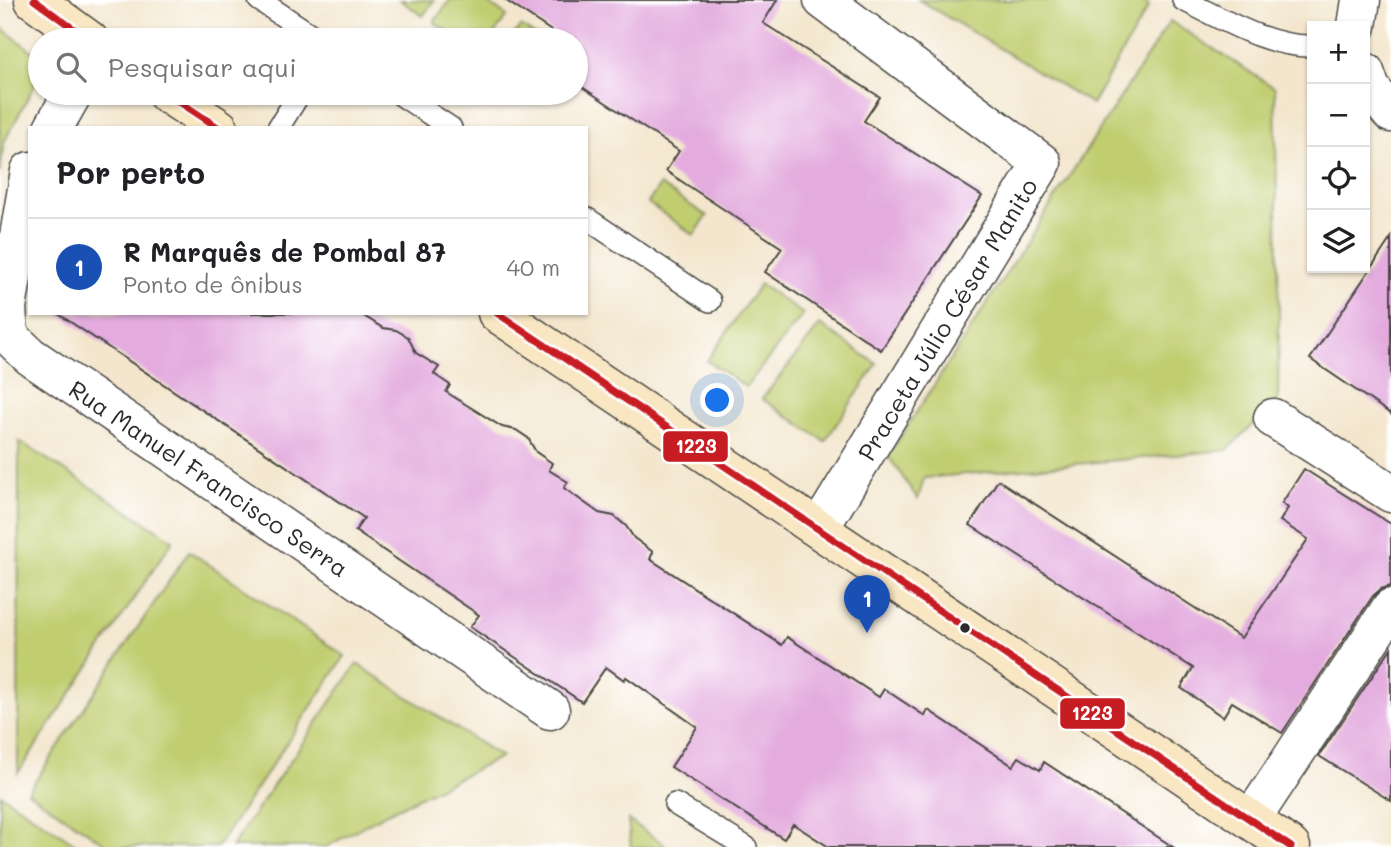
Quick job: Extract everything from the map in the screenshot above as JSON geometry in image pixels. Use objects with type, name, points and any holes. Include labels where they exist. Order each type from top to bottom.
[{"type":"street","points":[[34,0],[72,28]]},
{"type":"street","name":"Praceta Júlio César Manito","points":[[819,529],[1042,163],[823,0]]},
{"type":"street","points":[[1358,21],[1361,0]]},
{"type":"street","points":[[1369,84],[1391,113]]},
{"type":"street","points":[[53,126],[66,105]]},
{"type":"street","points":[[184,105],[216,126]]},
{"type":"street","name":"Rua Manuel Francisco Serra","points":[[28,183],[7,308],[9,336],[30,356],[550,710]]},
{"type":"street","points":[[500,315],[1292,847]]},
{"type":"street","points":[[1273,418],[1391,493]]},
{"type":"street","points":[[1251,820],[1391,608]]},
{"type":"lane","points":[[259,0],[301,28]]},
{"type":"lane","points":[[1183,0],[1254,33],[1294,47],[1307,46]]},
{"type":"lane","points":[[279,126],[292,105]]},
{"type":"lane","points":[[416,105],[447,126]]},
{"type":"lane","points":[[588,219],[710,301]]},
{"type":"lane","points":[[675,804],[746,847]]},
{"type":"green space","points":[[400,0],[434,0],[423,16]]},
{"type":"green space","points":[[450,0],[483,0],[507,16],[498,28],[443,28],[434,22]]},
{"type":"green space","points":[[919,0],[1142,0],[1149,6],[1092,104]]},
{"type":"green space","points":[[1170,21],[1275,88],[1278,400],[1227,450],[924,478],[918,499],[888,456]]},
{"type":"green space","points":[[0,27],[28,48],[28,97],[4,142],[0,173]]},
{"type":"green space","points":[[660,185],[707,216],[694,235],[648,203]]},
{"type":"green space","points":[[760,284],[803,314],[746,387],[707,361]]},
{"type":"green space","points":[[820,325],[877,364],[825,441],[762,399]]},
{"type":"green space","points":[[19,441],[173,540],[18,773]]},
{"type":"green space","points":[[189,551],[345,656],[217,847],[110,847],[28,792]]},
{"type":"green space","points":[[357,664],[501,757],[383,815],[326,847],[231,847]]},
{"type":"green space","points":[[0,794],[80,847],[0,847]]},
{"type":"green space","points":[[628,820],[668,847],[631,847]]},
{"type":"building","points":[[505,0],[777,0],[763,23],[880,97],[864,121],[982,196],[881,350],[765,272],[782,248],[666,171],[679,151],[588,91],[588,28],[547,28]]},
{"type":"building","points":[[1391,238],[1391,414],[1310,359]]},
{"type":"building","points":[[60,315],[362,315],[383,328],[396,330],[408,337],[416,353],[439,367],[434,374],[450,385],[446,392],[502,427],[516,430],[528,438],[536,452],[552,463],[549,470],[568,482],[564,488],[599,513],[614,516],[626,526],[634,538],[653,552],[650,559],[782,645],[787,637],[879,697],[884,689],[925,716],[928,710],[1013,766],[1019,757],[1040,770],[1044,762],[1173,847],[829,847],[793,824],[784,839],[671,767],[697,727],[626,677],[624,680],[606,667],[582,702],[470,627],[479,615],[355,531],[364,518]]},
{"type":"building","points":[[1304,469],[1391,524],[1391,586],[1381,589],[1373,596],[1282,733],[1232,702],[1223,717],[1181,688],[1193,668],[970,525],[998,480],[1241,638],[1308,539],[1280,521],[1288,508],[1282,503]]},
{"type":"building","points":[[1391,648],[1391,801],[1319,756]]},
{"type":"transit line","name":"1223","points":[[34,0],[72,28]]},
{"type":"transit line","name":"1223","points":[[184,105],[216,126]]},
{"type":"transit line","name":"1223","points":[[500,315],[1291,847]]},
{"type":"place","name":"R Marquês de Pombal 87","points":[[867,633]]}]
